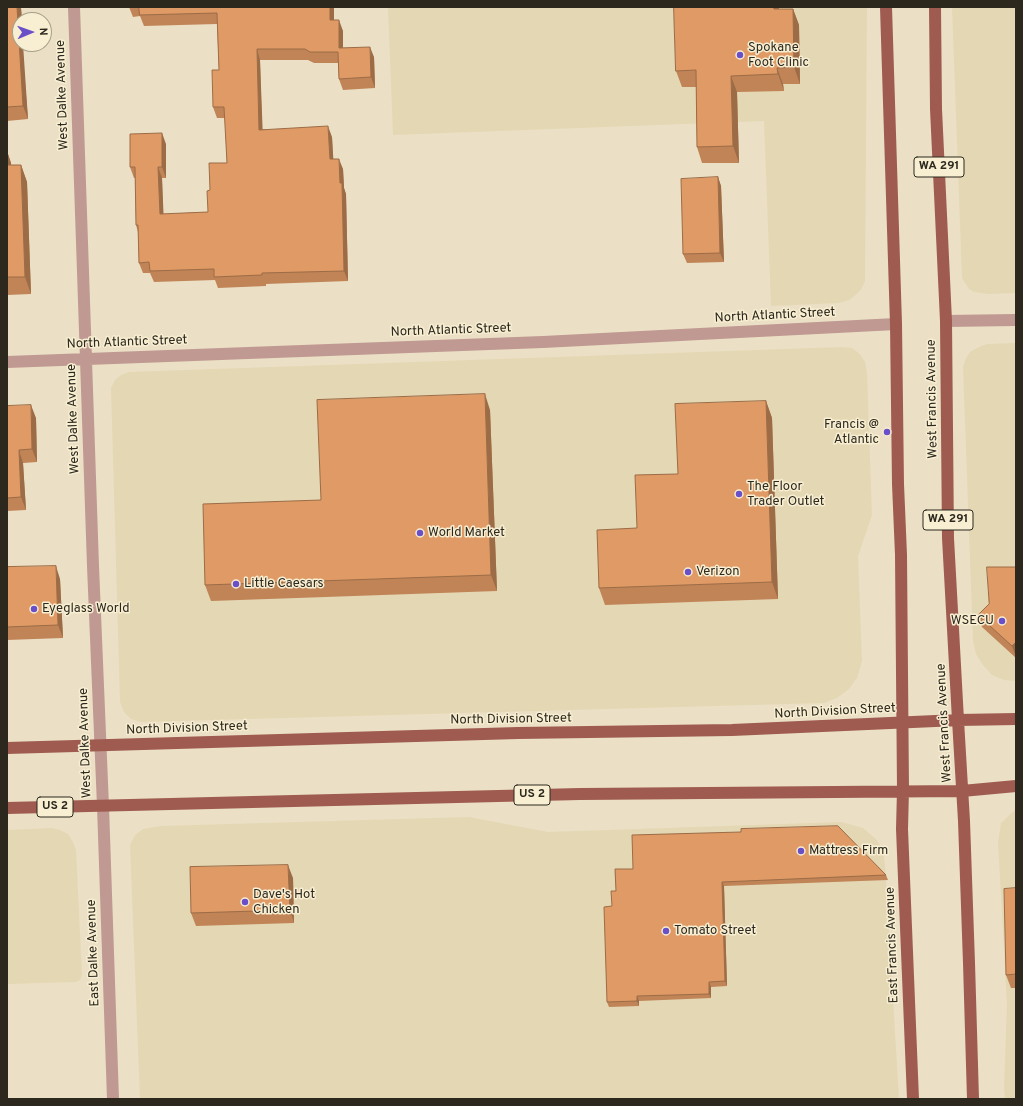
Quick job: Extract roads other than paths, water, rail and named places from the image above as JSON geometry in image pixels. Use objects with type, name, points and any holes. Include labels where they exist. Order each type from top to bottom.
[{"type":"main road","points":[[886,7],[896,324],[898,484],[901,555],[903,790]]},
{"type":"main road","name":"West Francis Avenue","points":[[935,7],[936,109],[946,321],[948,538],[962,791]]},
{"type":"main road","name":"North Division Street","points":[[7,748],[518,733],[732,730],[903,722],[1016,719]]},
{"type":"main road","name":"US 2","points":[[7,808],[580,794],[864,792],[903,790],[962,791],[1016,786]]},
{"type":"main road","name":"East Francis Avenue","points":[[903,790],[902,829],[913,1099]]},
{"type":"main road","points":[[962,791],[973,1099]]},
{"type":"street","name":"West Dalke Avenue","points":[[74,7],[103,806]]},
{"type":"street","points":[[946,321],[1016,320]]},
{"type":"street","name":"North Atlantic Street","points":[[7,362],[543,342],[790,328],[896,324]]},
{"type":"street","name":"East Dalke Avenue","points":[[103,806],[113,1099]]},
{"type":"place","name":"Spokane Foot Clinic","points":[[740,55]]},
{"type":"place","name":"Francis @ Atlantic","points":[[887,432]]},
{"type":"place","name":"The Floor Trader Outlet","points":[[739,494]]},
{"type":"place","name":"World Market","points":[[420,533]]},
{"type":"place","name":"Verizon","points":[[688,572]]},
{"type":"place","name":"Little Caesars","points":[[236,584]]},
{"type":"place","name":"Eyeglass World","points":[[34,609]]},
{"type":"place","name":"WSECU","points":[[1002,621]]},
{"type":"place","name":"Mattress Firm","points":[[801,851]]},
{"type":"place","name":"Dave's Hot Chicken","points":[[245,902]]},
{"type":"place","name":"Tomato Street","points":[[666,931]]}]
